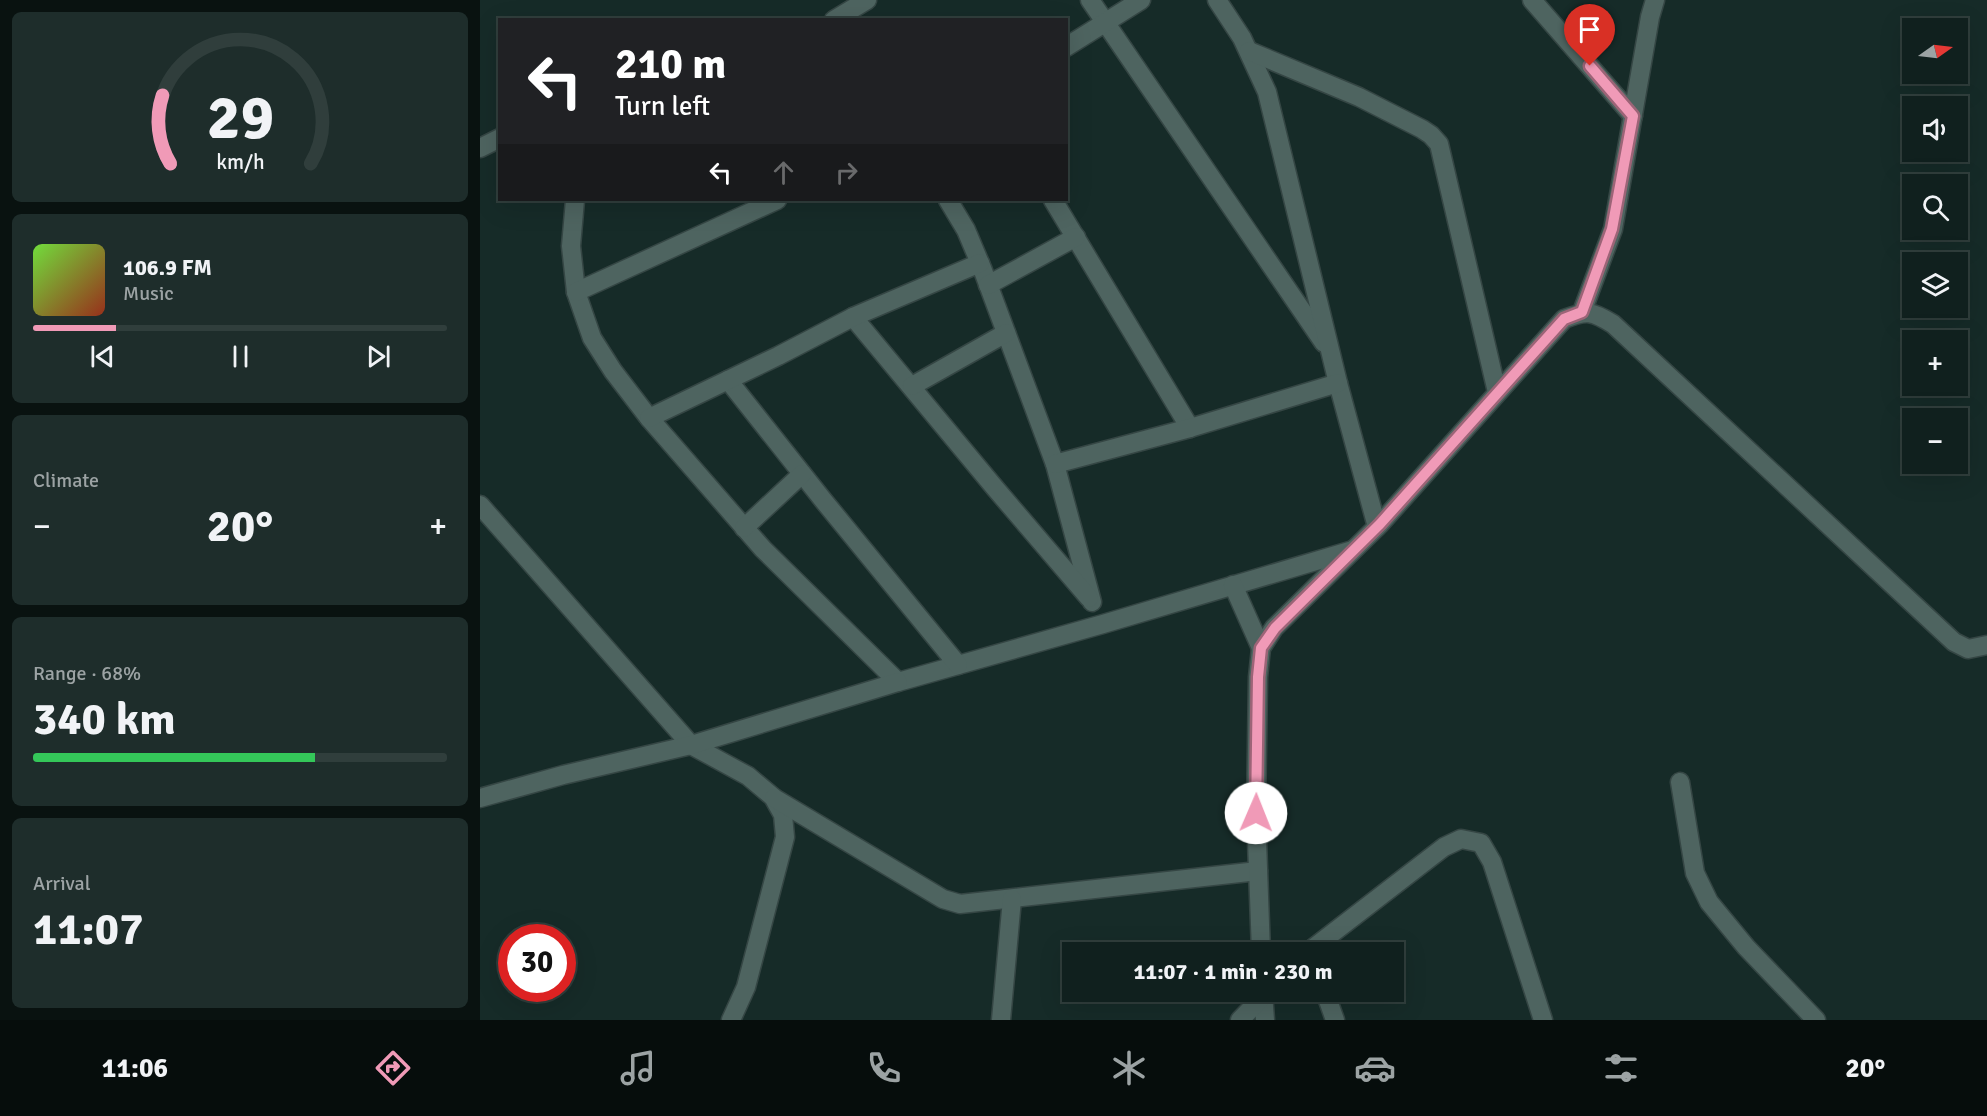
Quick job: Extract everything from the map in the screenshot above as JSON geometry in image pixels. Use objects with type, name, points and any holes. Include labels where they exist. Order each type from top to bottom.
[{"type":"street","points":[[837,18],[867,0]]},
{"type":"street","points":[[1090,0],[1331,353]]},
{"type":"street","points":[[1068,46],[1141,0]]},
{"type":"street","points":[[1217,0],[1249,51],[1267,92],[1338,383],[1377,527]]},
{"type":"street","points":[[1532,0],[1633,116]]},
{"type":"street","points":[[1582,312],[1612,229],[1655,0]]},
{"type":"street","points":[[1249,51],[1359,97],[1422,129],[1439,144],[1497,392]]},
{"type":"street","points":[[480,148],[498,139]]},
{"type":"street","points":[[575,201],[571,246],[576,292],[592,338],[613,370],[649,418],[744,528],[898,682]]},
{"type":"street","points":[[576,292],[775,201]]},
{"type":"street","points":[[949,201],[966,230],[980,263],[1055,465],[1092,602],[1103,624]]},
{"type":"street","points":[[1054,201],[1190,428]]},
{"type":"street","points":[[988,285],[1076,237]]},
{"type":"street","points":[[649,418],[853,317],[980,263]]},
{"type":"street","points":[[1261,942],[1256,813],[1258,677],[1261,648],[1275,628],[1377,527],[1564,319],[1582,312],[1596,313],[1613,324],[1954,642],[1968,649],[1987,645]]},
{"type":"street","points":[[853,317],[1092,602]]},
{"type":"street","points":[[912,386],[1006,333]]},
{"type":"street","points":[[728,380],[958,665]]},
{"type":"street","points":[[1055,465],[1190,428],[1338,383]]},
{"type":"street","points":[[744,528],[802,474]]},
{"type":"street","points":[[480,505],[692,745],[748,776],[773,797],[943,899],[960,904],[1258,871]]},
{"type":"street","points":[[480,798],[692,745],[898,682],[1355,549]]},
{"type":"street","points":[[1233,585],[1261,648]]},
{"type":"street","points":[[1680,782],[1695,873],[1709,902],[1746,947],[1816,1020]]},
{"type":"street","points":[[731,1020],[746,987],[785,837],[783,815],[773,797]]},
{"type":"street","points":[[1324,942],[1444,847],[1461,839],[1481,843],[1492,862],[1543,1020]]},
{"type":"street","points":[[1001,1020],[1012,899]]},
{"type":"street","points":[[1240,1020],[1256,1002]]},
{"type":"street","points":[[1264,1002],[1265,1020]]},
{"type":"street","points":[[1329,1002],[1335,1020]]},
{"type":"route","points":[[1256,813],[1258,677],[1261,648],[1275,628],[1380,524],[1564,319],[1582,312],[1612,229],[1633,116],[1590,66]]}]
